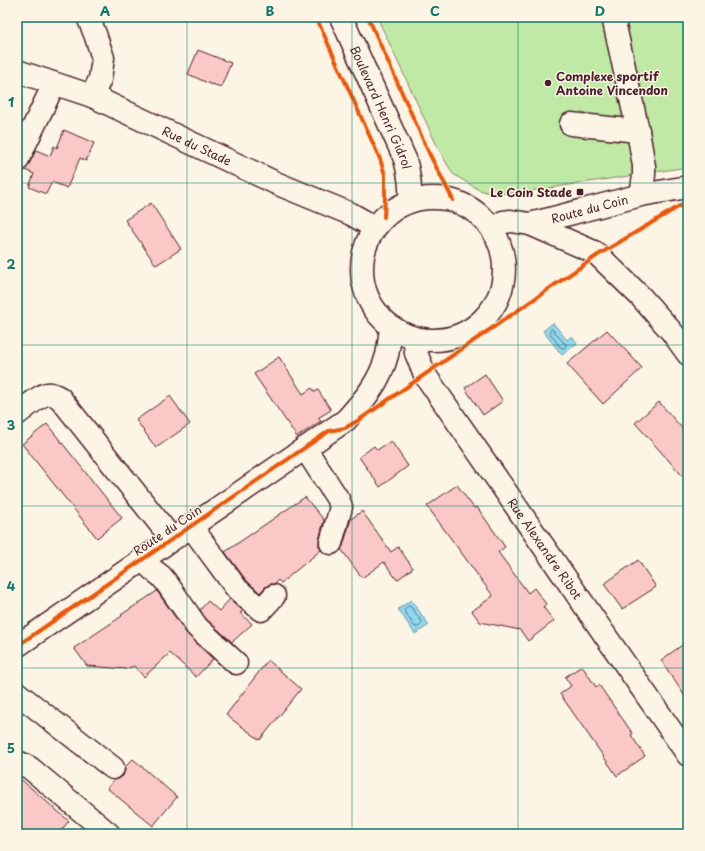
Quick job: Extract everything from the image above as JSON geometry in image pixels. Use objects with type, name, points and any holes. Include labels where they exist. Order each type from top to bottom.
[{"type":"street","points":[[88,17],[103,58],[100,79],[92,96]]},
{"type":"street","name":"Boulevard Henri Gidrol","points":[[341,17],[405,159],[411,190],[410,201]]},
{"type":"street","points":[[613,17],[638,131],[644,166],[641,195]]},
{"type":"street","name":"Rue du Stade","points":[[17,71],[92,96],[278,184],[351,214],[374,227]]},
{"type":"street","points":[[17,161],[54,84]]},
{"type":"street","points":[[571,124],[638,131]]},
{"type":"street","name":"Route du Coin","points":[[493,229],[503,222],[511,221],[530,224],[641,195],[688,187]]},
{"type":"street","points":[[435,197],[453,200],[476,211],[493,229],[504,259],[503,284],[494,307],[481,322],[460,336],[435,341],[414,338],[391,327],[370,304],[362,280],[365,246],[374,227],[388,213],[410,201],[435,197]]},
{"type":"street","points":[[530,224],[598,255],[641,296],[672,332],[688,354]]},
{"type":"street","name":"Route du Coin","points":[[17,646],[346,420],[363,401],[377,381],[387,356],[391,327]]},
{"type":"street","name":"Rue Alexandre Ribot","points":[[414,338],[416,353],[425,374],[688,755]]},
{"type":"street","points":[[17,414],[42,395],[55,395],[60,398],[172,539]]},
{"type":"street","points":[[305,448],[339,501],[341,507],[331,543]]},
{"type":"street","points":[[191,526],[237,589],[261,610],[274,596]]},
{"type":"street","points":[[142,559],[166,582],[197,627],[236,663]]},
{"type":"street","points":[[17,693],[113,768]]},
{"type":"street","points":[[17,762],[30,768],[109,834]]},
{"type":"green space","name":"Complexe sportif Antoine Vincendon","points":[[377,17],[688,17],[688,167],[523,192],[494,194],[479,190],[453,174],[439,150]]},
{"type":"water","points":[[553,323],[567,340],[572,336],[577,343],[562,355],[543,331]]},
{"type":"water","points":[[411,600],[429,625],[415,634],[398,609]]},
{"type":"building","points":[[198,50],[231,63],[221,87],[212,85],[188,74]]},
{"type":"building","points":[[64,130],[94,143],[86,161],[80,158],[67,188],[52,182],[46,194],[29,187],[34,174],[25,170],[36,150],[50,156],[54,146],[57,148]]},
{"type":"building","points":[[151,203],[181,249],[156,265],[125,220]]},
{"type":"building","points":[[607,330],[642,368],[603,404],[567,364]]},
{"type":"building","points":[[279,357],[303,394],[312,388],[315,392],[318,390],[331,410],[318,418],[321,421],[297,437],[254,374]]},
{"type":"building","points":[[485,374],[503,401],[483,415],[465,388]]},
{"type":"building","points":[[170,396],[190,424],[156,448],[136,420]]},
{"type":"building","points":[[659,402],[688,435],[688,482],[635,423]]},
{"type":"building","points":[[47,424],[122,518],[97,538],[22,444]]},
{"type":"building","points":[[391,441],[408,466],[380,487],[359,457],[374,446],[377,450]]},
{"type":"building","points":[[457,485],[474,508],[477,507],[505,547],[498,552],[528,593],[534,588],[546,604],[543,607],[554,621],[528,641],[520,630],[480,622],[472,611],[493,596],[427,506]]},
{"type":"building","points":[[305,497],[324,520],[319,540],[321,550],[281,583],[278,580],[274,584],[270,584],[265,587],[260,593],[246,580],[225,552]]},
{"type":"building","points":[[362,511],[391,552],[398,547],[413,568],[397,580],[384,562],[362,578],[341,549],[351,519]]},
{"type":"building","points":[[638,560],[656,587],[622,609],[604,584]]},
{"type":"building","points":[[157,591],[187,634],[213,659],[196,677],[170,653],[144,677],[134,666],[126,669],[87,666],[74,648]]},
{"type":"building","points":[[230,599],[243,611],[240,613],[252,624],[232,642],[206,619],[200,610],[208,601],[219,611]]},
{"type":"building","points":[[688,641],[688,701],[661,660]]},
{"type":"building","points":[[268,660],[301,689],[260,740],[226,715]]},
{"type":"building","points":[[582,666],[596,687],[599,685],[633,734],[631,735],[645,756],[617,776],[560,694],[571,686],[565,677]]},
{"type":"building","points":[[133,759],[177,797],[153,826],[107,788],[114,780],[123,776],[125,767]]},
{"type":"building","points":[[17,776],[69,821],[58,834],[25,834],[17,827]]},
{"type":"cycle path","points":[[316,17],[380,159],[385,175],[384,217]]},
{"type":"cycle path","points":[[368,17],[429,153],[453,200]]},
{"type":"cycle path","points":[[17,646],[329,431],[345,428],[359,420],[598,255],[688,201]]},
{"type":"place","name":"Complexe sportif Antoine Vincendon","points":[[548,83]]},
{"type":"place","name":"Le Coin Stade","points":[[580,192]]}]
